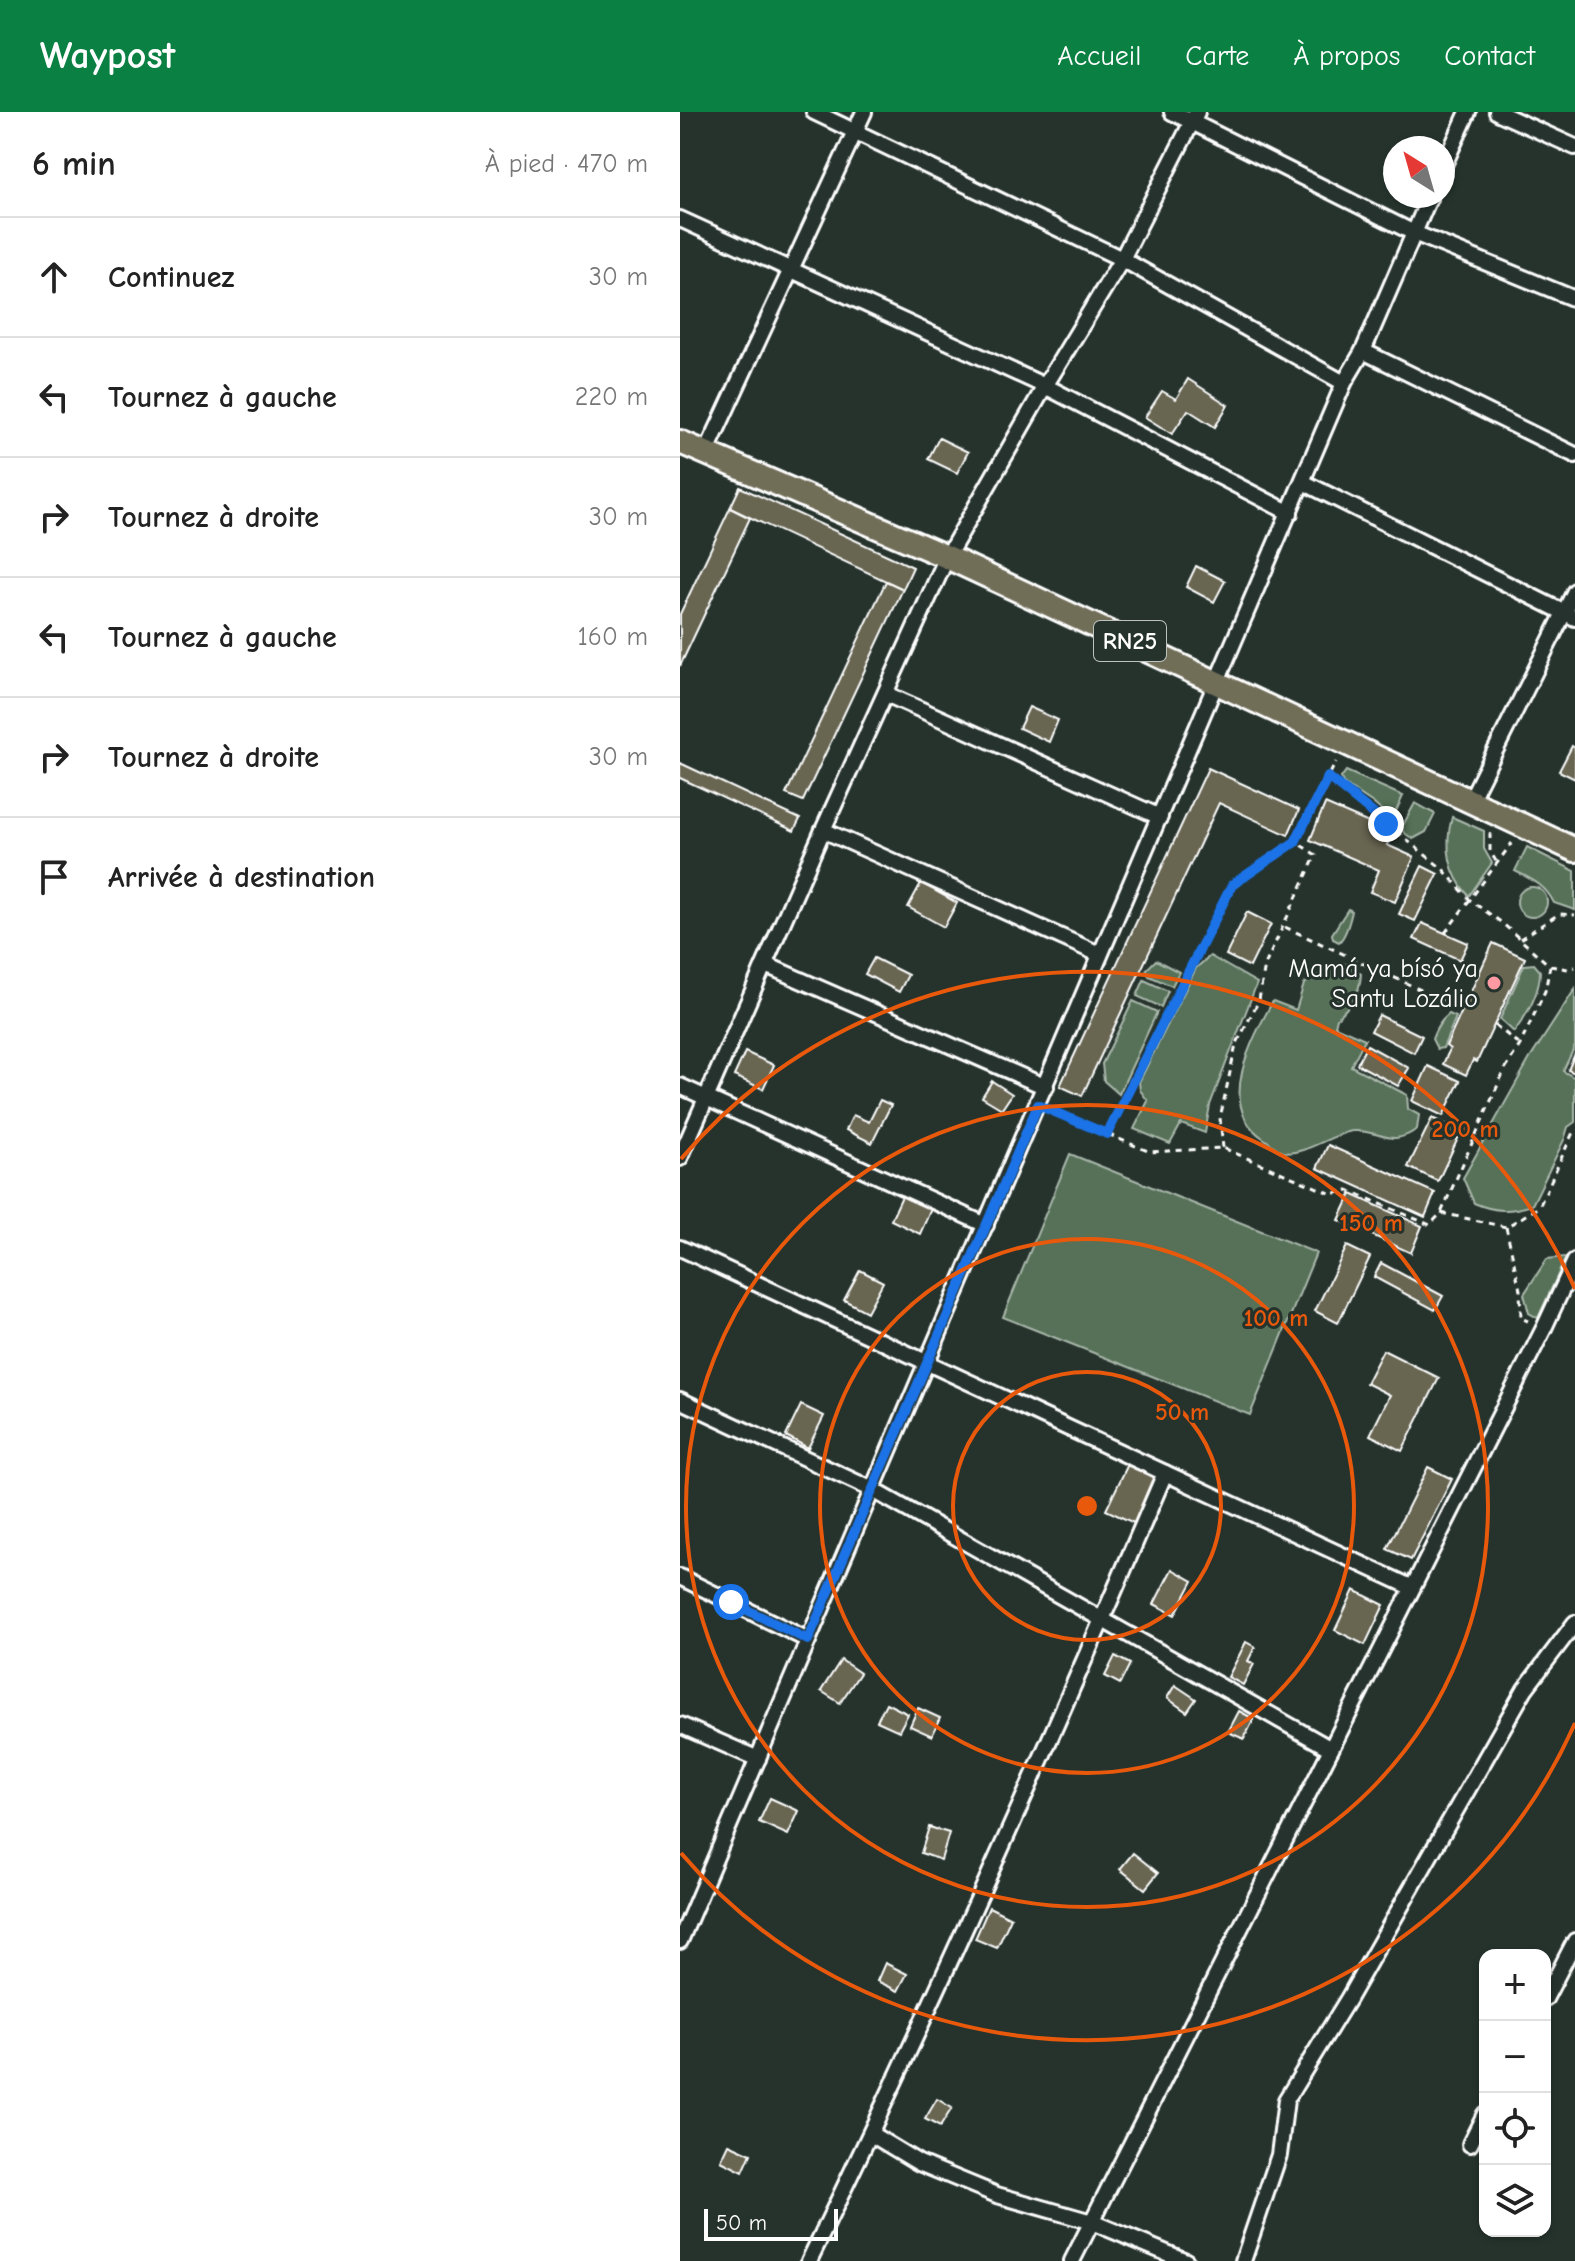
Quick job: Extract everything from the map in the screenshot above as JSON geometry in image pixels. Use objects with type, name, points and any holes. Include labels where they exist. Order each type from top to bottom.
[{"type":"main road","name":"RN25","points":[[680,442],[947,557],[1575,850]]},
{"type":"street","points":[[814,112],[1122,259],[1344,383]]},
{"type":"street","points":[[706,453],[864,112]]},
{"type":"street","points":[[1172,112],[1194,117],[1414,233],[1575,299]]},
{"type":"street","points":[[1455,141],[1468,112]]},
{"type":"street","points":[[1497,112],[1575,147]]},
{"type":"street","points":[[680,1158],[823,830],[947,557],[1122,259],[1194,117]]},
{"type":"street","points":[[680,1941],[1344,383],[1363,351],[1425,208]]},
{"type":"street","points":[[680,219],[1045,386],[1290,513]]},
{"type":"street","points":[[1363,351],[1575,455]]},
{"type":"street","points":[[1303,482],[1569,615]]},
{"type":"street","points":[[1470,801],[1569,615],[1575,591]]},
{"type":"street","points":[[886,694],[1160,817]]},
{"type":"street","points":[[823,830],[1099,954]]},
{"type":"street","points":[[766,965],[1046,1087]]},
{"type":"street","points":[[680,1086],[986,1225]]},
{"type":"street","points":[[680,1248],[1411,1587]]},
{"type":"street","points":[[1072,2261],[1544,1328],[1575,1261]]},
{"type":"street","points":[[680,1400],[873,1490],[1331,1749]]},
{"type":"street","points":[[809,2261],[871,2134],[1165,1473]]},
{"type":"street","points":[[680,1577],[808,1640]]},
{"type":"street","points":[[1243,2261],[1279,2155],[1286,2100],[1348,1999],[1525,1689],[1575,1623]]},
{"type":"street","points":[[680,1725],[758,1759]]},
{"type":"street","points":[[680,1895],[696,1902]]},
{"type":"street","points":[[1551,1987],[1575,1941]]},
{"type":"street","points":[[1470,2144],[1479,2126]]},
{"type":"street","points":[[871,2134],[919,2163],[997,2195],[1092,2222],[1186,2261]]},
{"type":"path","points":[[1107,1134],[1232,885],[1295,842],[1337,759]]},
{"type":"path","points":[[1328,777],[1443,869],[1470,900],[1550,966],[1575,967]]},
{"type":"path","points":[[1490,825],[1490,851],[1497,863]]},
{"type":"path","points":[[1445,933],[1516,837]]},
{"type":"path","points":[[1223,1148],[1220,1118],[1236,1045],[1259,1000],[1265,965],[1316,855],[1295,842]]},
{"type":"path","points":[[1520,939],[1559,914],[1575,915]]},
{"type":"path","points":[[1285,927],[1462,1009]]},
{"type":"path","points":[[1038,1105],[1150,1152],[1223,1148],[1332,1194],[1348,1190],[1430,1225],[1441,1213],[1505,1069],[1520,1045],[1545,991],[1550,966]]},
{"type":"path","points":[[1495,1025],[1520,1045]]},
{"type":"path","points":[[1441,1213],[1506,1227],[1539,1207],[1575,1128]]},
{"type":"path","points":[[1506,1227],[1520,1290],[1521,1318],[1544,1328]]},
{"type":"green space","points":[[1346,771],[1403,796],[1392,820],[1343,783],[1341,778]]},
{"type":"green space","points":[[1415,803],[1435,814],[1426,832],[1413,839],[1403,832],[1402,827]]},
{"type":"green space","points":[[1452,817],[1484,831],[1484,849],[1492,863],[1469,896],[1452,869],[1448,839]]},
{"type":"green space","points":[[1527,847],[1575,871],[1575,910],[1554,903],[1542,887],[1515,871]]},
{"type":"green space","points":[[1532,887],[1538,888],[1546,896],[1546,908],[1538,916],[1532,917],[1526,916],[1518,908],[1517,902],[1518,896],[1526,888]]},
{"type":"green space","points":[[1348,909],[1352,911],[1350,919],[1339,942],[1333,939],[1332,934]]},
{"type":"green space","points":[[1210,956],[1257,983],[1210,1105],[1205,1133],[1181,1124],[1170,1144],[1134,1129],[1148,1101],[1140,1090],[1139,1082],[1196,968]]},
{"type":"green space","points":[[1156,960],[1179,972],[1172,986],[1149,976],[1146,970]]},
{"type":"green space","points":[[1339,963],[1350,965],[1361,974],[1357,993],[1337,1018],[1335,1026],[1365,1039],[1351,1066],[1407,1095],[1408,1109],[1419,1115],[1417,1129],[1408,1135],[1392,1138],[1353,1131],[1299,1151],[1283,1152],[1249,1124],[1241,1108],[1242,1072],[1273,1001],[1296,1010],[1304,984]]},
{"type":"green space","points":[[1534,964],[1540,971],[1538,987],[1528,1011],[1514,1032],[1500,1019],[1524,965]]},
{"type":"green space","points":[[1144,980],[1168,991],[1161,1007],[1137,996]]},
{"type":"green space","points":[[1575,989],[1575,1046],[1563,1071],[1575,1078],[1575,1122],[1568,1127],[1532,1205],[1503,1210],[1474,1203],[1463,1178],[1529,1060]]},
{"type":"green space","points":[[1133,1001],[1157,1012],[1119,1094],[1104,1081],[1102,1064]]},
{"type":"green space","points":[[1449,1014],[1456,1017],[1443,1048],[1437,1049],[1432,1039]]},
{"type":"green space","points":[[1070,1154],[1316,1253],[1250,1415],[1003,1317]]},
{"type":"green space","points":[[1566,1257],[1538,1318],[1529,1313],[1524,1294],[1547,1259]]},
{"type":"building","points":[[1188,379],[1228,405],[1215,427],[1188,410],[1172,434],[1145,417],[1162,391],[1176,399]]},
{"type":"building","points":[[939,438],[968,452],[957,473],[928,459]]},
{"type":"building","points":[[740,487],[913,567],[903,589],[730,508]]},
{"type":"building","points":[[730,508],[750,518],[680,666],[680,614]]},
{"type":"building","points":[[1196,566],[1225,581],[1214,602],[1186,587]]},
{"type":"building","points":[[886,581],[903,589],[803,801],[786,794]]},
{"type":"building","points":[[1029,707],[1058,720],[1049,742],[1019,728]]},
{"type":"building","points":[[1572,746],[1575,748],[1575,779],[1559,771]]},
{"type":"building","points":[[680,763],[800,819],[794,831],[680,778]]},
{"type":"building","points":[[1208,768],[1299,810],[1288,835],[1219,803],[1082,1096],[1060,1086]]},
{"type":"building","points":[[1325,804],[1392,833],[1387,845],[1414,857],[1395,902],[1370,892],[1379,870],[1310,840]]},
{"type":"building","points":[[1422,866],[1438,874],[1415,921],[1399,914]]},
{"type":"building","points":[[921,883],[957,903],[944,927],[908,907]]},
{"type":"building","points":[[1247,912],[1271,924],[1250,967],[1226,955]]},
{"type":"building","points":[[1422,923],[1468,943],[1460,960],[1414,939]]},
{"type":"building","name":"Mamá ya bísó ya Santu Lozálio","points":[[1493,943],[1525,958],[1477,1062],[1473,1060],[1466,1075],[1443,1064],[1450,1049],[1446,1046]]},
{"type":"building","points":[[874,958],[908,975],[899,992],[865,974]]},
{"type":"building","points":[[1379,1015],[1422,1036],[1414,1053],[1371,1031]]},
{"type":"building","points":[[1367,1045],[1409,1068],[1398,1086],[1357,1064]]},
{"type":"building","points":[[745,1052],[774,1065],[763,1089],[734,1076]]},
{"type":"building","points":[[1575,1054],[1575,1073],[1568,1070]]},
{"type":"building","points":[[1428,1066],[1460,1081],[1443,1116],[1412,1101]]},
{"type":"building","points":[[992,1081],[1012,1094],[1002,1109],[982,1097]]},
{"type":"building","points":[[880,1100],[891,1105],[872,1143],[846,1130],[853,1115],[869,1122]]},
{"type":"building","points":[[1432,1118],[1461,1132],[1438,1181],[1408,1167]]},
{"type":"building","points":[[1328,1145],[1435,1193],[1425,1217],[1317,1168]]},
{"type":"building","points":[[1351,1194],[1422,1226],[1411,1253],[1339,1220]]},
{"type":"building","points":[[902,1196],[931,1209],[920,1234],[891,1220]]},
{"type":"building","points":[[1347,1246],[1370,1257],[1338,1323],[1315,1311]]},
{"type":"building","points":[[1381,1263],[1443,1296],[1435,1310],[1374,1277]]},
{"type":"building","points":[[860,1270],[883,1282],[867,1312],[844,1300]]},
{"type":"building","points":[[1383,1350],[1439,1378],[1402,1451],[1370,1435],[1390,1395],[1366,1383]]},
{"type":"building","points":[[801,1405],[824,1416],[808,1448],[786,1436]]},
{"type":"building","points":[[1128,1464],[1161,1479],[1138,1525],[1106,1510]]},
{"type":"building","points":[[1428,1467],[1452,1479],[1411,1560],[1387,1549]]},
{"type":"building","points":[[1172,1569],[1193,1581],[1175,1615],[1154,1604]]},
{"type":"building","points":[[1354,1590],[1384,1605],[1365,1645],[1335,1630]]},
{"type":"building","points":[[1246,1642],[1255,1647],[1248,1661],[1254,1664],[1243,1685],[1228,1677]]},
{"type":"building","points":[[1115,1656],[1130,1664],[1120,1684],[1105,1676]]},
{"type":"building","points":[[841,1660],[860,1673],[840,1703],[821,1691]]},
{"type":"building","points":[[1175,1685],[1196,1699],[1187,1712],[1167,1698]]},
{"type":"building","points":[[886,1703],[908,1714],[899,1731],[877,1721]]},
{"type":"building","points":[[918,1708],[940,1718],[932,1736],[910,1726]]},
{"type":"building","points":[[1239,1711],[1254,1719],[1244,1739],[1228,1732]]},
{"type":"building","points":[[770,1798],[799,1811],[788,1835],[759,1822]]},
{"type":"building","points":[[929,1827],[949,1833],[941,1860],[921,1853]]},
{"type":"building","points":[[1133,1853],[1158,1873],[1145,1889],[1120,1869]]},
{"type":"building","points":[[989,1907],[1011,1918],[997,1948],[975,1939]]},
{"type":"building","points":[[885,1963],[907,1974],[898,1991],[877,1981]]},
{"type":"building","points":[[937,2099],[952,2108],[940,2127],[925,2119]]},
{"type":"building","points":[[729,2144],[751,2154],[743,2172],[721,2161]]},
{"type":"place","name":"Mamá ya bísó ya Santu Lozálio","points":[[1494,983]]},
{"type":"route","points":[[731,1602],[808,1640],[1038,1105],[1107,1134],[1232,885],[1295,842],[1328,777],[1386,824]]}]
